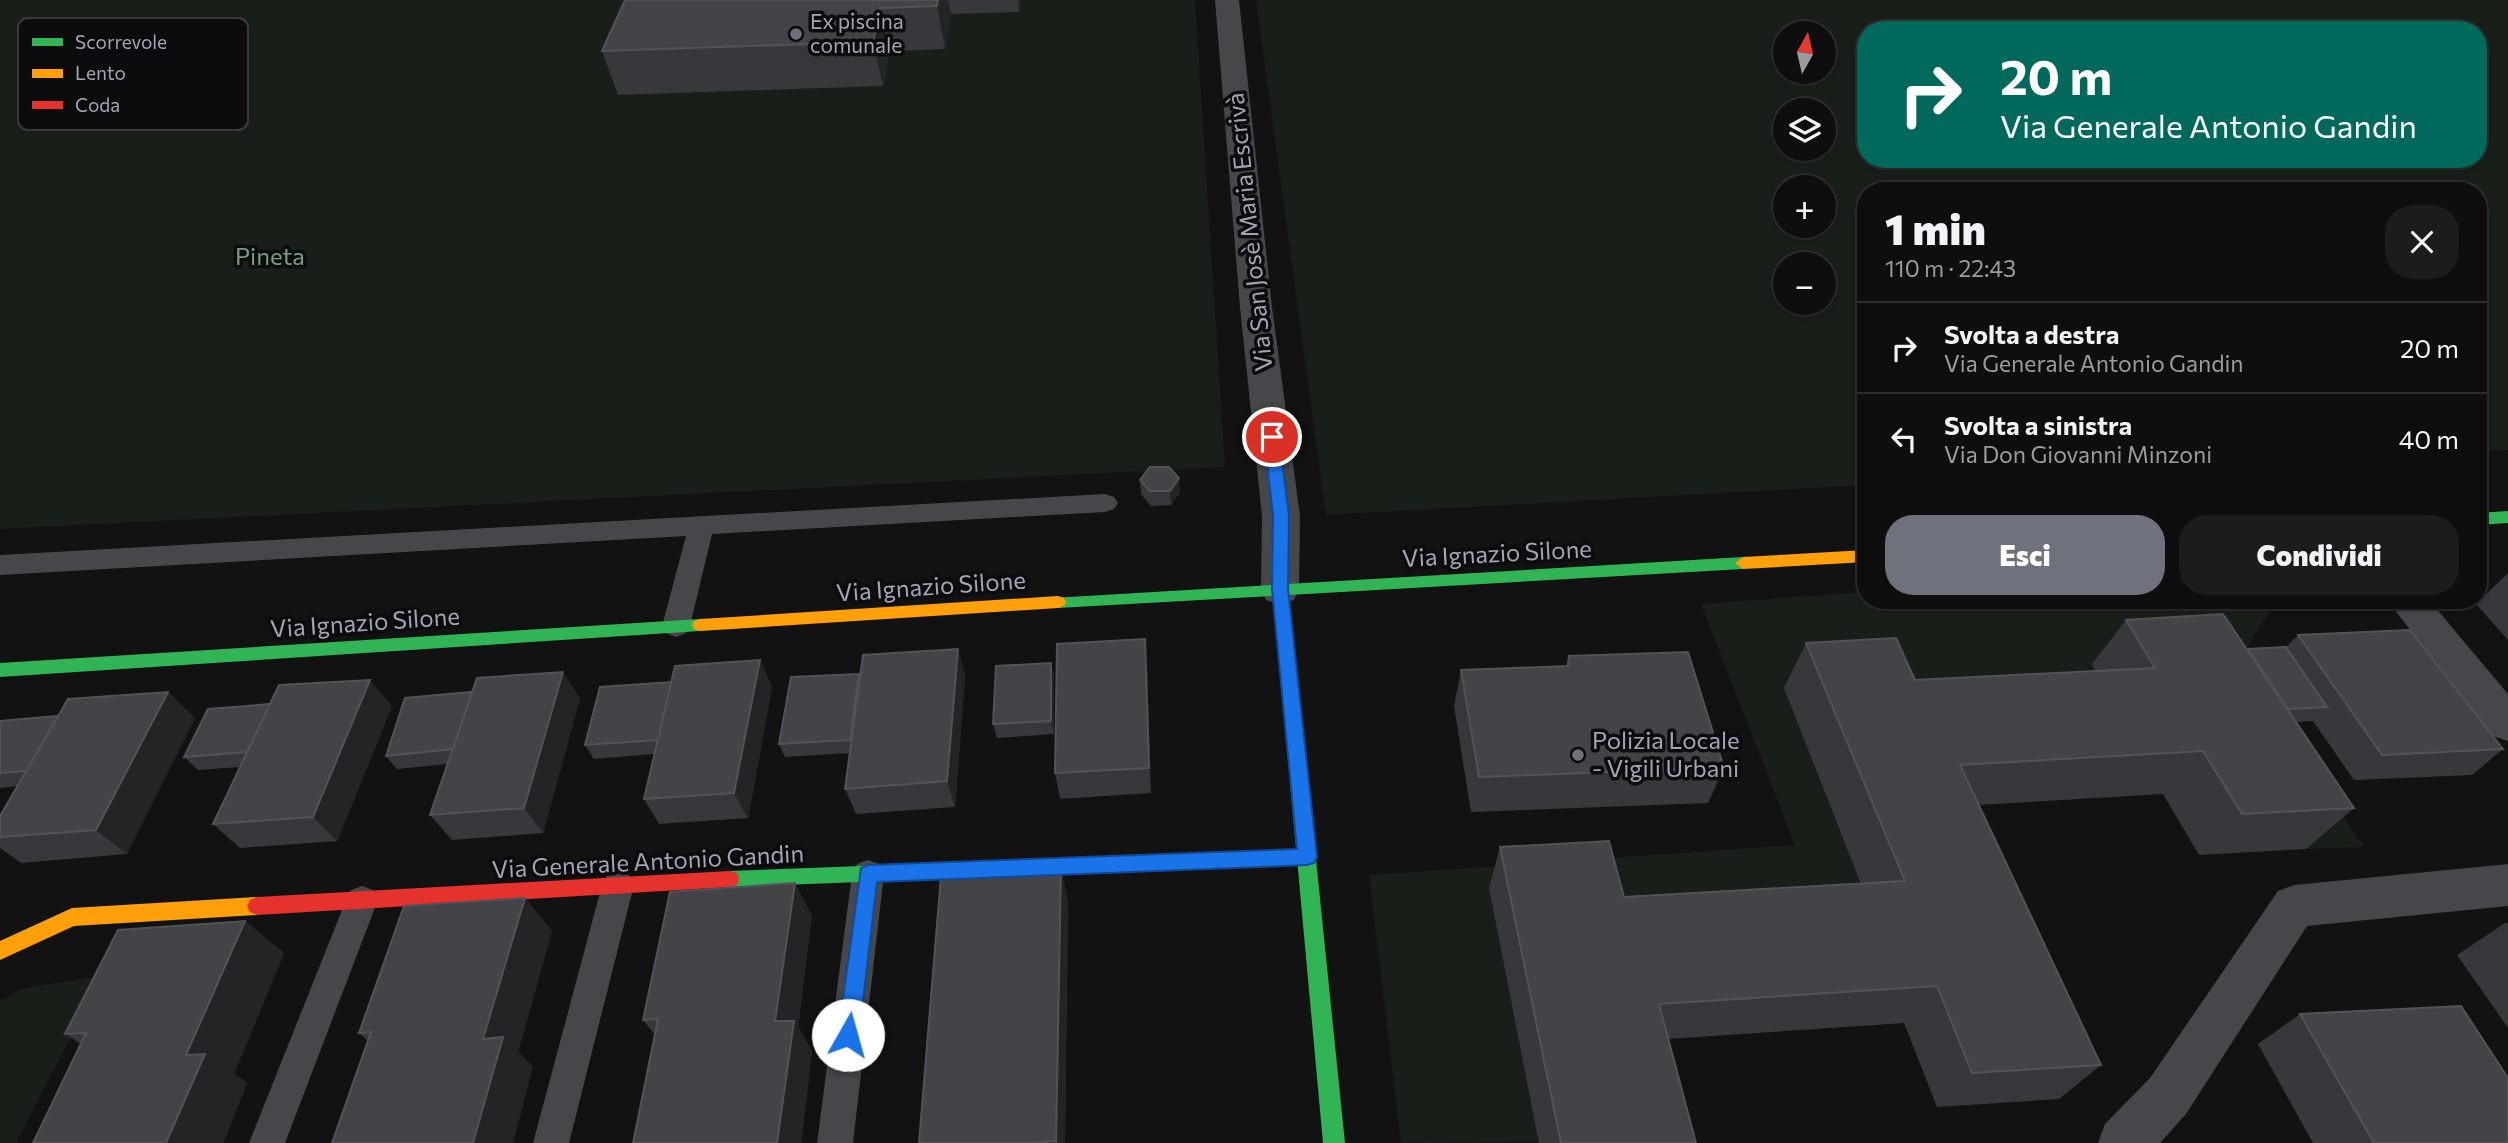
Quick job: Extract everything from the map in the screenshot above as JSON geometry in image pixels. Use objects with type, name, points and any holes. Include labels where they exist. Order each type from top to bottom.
[{"type":"street","name":"Via San Josè Maria Escrivà","points":[[1227,0],[1256,307],[1281,516],[1280,589]]},
{"type":"street","points":[[2487,518],[2508,517]]},
{"type":"street","name":"Via Ignazio Silone","points":[[0,670],[676,626],[1857,556]]},
{"type":"street","points":[[1280,589],[1334,1143]]},
{"type":"street","points":[[2413,609],[2508,724]]},
{"type":"street","name":"Via Generale Antonio Gandin","points":[[0,951],[72,917],[618,885],[1307,857]]},
{"type":"street","points":[[2124,1143],[2168,1096],[2294,906],[2508,885]]},
{"type":"lane","points":[[0,565],[1105,503]]},
{"type":"lane","points":[[676,626],[701,526]]},
{"type":"lane","points":[[835,1143],[868,874]]},
{"type":"lane","points":[[551,1143],[618,885]]},
{"type":"lane","points":[[267,1143],[362,900]]},
{"type":"green space","name":"Pineta","points":[[0,0],[1195,0],[1225,467],[0,529]]},
{"type":"green space","points":[[1256,0],[2508,0],[2508,450],[2487,451],[2487,182],[1857,182],[1857,485],[1326,515]]},
{"type":"green space","points":[[1857,593],[1857,609],[2286,609],[2270,611],[2236,663],[2275,723],[2365,847],[2306,849],[2092,664],[2119,712],[1785,688],[1876,921],[1608,937],[1539,1142],[1401,1143],[1369,875],[1795,845],[1701,604]]},
{"type":"green space","points":[[102,976],[16,1143],[0,1143],[0,1001],[24,988]]},
{"type":"building","points":[[625,0],[938,0],[937,6],[880,8],[873,42],[602,51]]},
{"type":"building","points":[[1150,467],[1169,467],[1179,478],[1170,491],[1150,491],[1140,480]]},
{"type":"building","points":[[2223,614],[2354,808],[2242,814],[2203,751],[1960,765],[2101,1065],[1972,1073],[1937,986],[1659,1004],[1696,1143],[1561,1143],[1500,847],[1609,841],[1624,897],[1905,881],[1806,643],[1896,638],[1915,680],[2155,668],[2126,620]]},
{"type":"building","points":[[2410,630],[2503,749],[2382,755],[2298,635]]},
{"type":"building","points":[[1145,639],[1149,768],[1055,773],[1057,644]]},
{"type":"building","points":[[2286,647],[2327,707],[2288,709],[2248,649]]},
{"type":"building","points":[[958,649],[947,781],[845,789],[863,655]]},
{"type":"building","name":"Polizia Locale - Vigili Urbani","points":[[1688,652],[1724,768],[1479,777],[1461,670],[1568,666],[1569,656]]},
{"type":"building","points":[[760,660],[734,793],[644,799],[675,666]]},
{"type":"building","points":[[1051,663],[1051,721],[993,724],[996,666]]},
{"type":"building","points":[[563,672],[524,808],[430,815],[477,678]]},
{"type":"building","points":[[859,674],[850,740],[779,744],[791,677]]},
{"type":"building","points":[[370,680],[313,817],[213,824],[279,685]]},
{"type":"building","points":[[671,682],[658,740],[585,745],[600,687]]},
{"type":"building","points":[[168,692],[96,830],[0,837],[0,816],[68,699]]},
{"type":"building","points":[[472,692],[453,749],[386,756],[405,698]]},
{"type":"building","points":[[270,704],[247,752],[184,757],[208,709]]},
{"type":"building","points":[[58,716],[26,771],[0,773],[0,721]]},
{"type":"building","points":[[1061,867],[1056,1141],[919,1143],[941,876]]},
{"type":"building","points":[[795,883],[775,1021],[794,1021],[777,1143],[633,1143],[658,1019],[643,1020],[670,892]]},
{"type":"building","points":[[525,898],[483,1039],[503,1037],[473,1143],[332,1143],[371,1032],[359,1033],[404,906]]},
{"type":"building","points":[[245,921],[186,1055],[205,1054],[166,1143],[33,1143],[86,1033],[65,1034],[118,930]]},
{"type":"building","points":[[2461,1006],[2508,1078],[2508,1143],[2374,1143],[2300,1014]]},
{"type":"traffic: fast","points":[[2487,518],[2508,517]]},
{"type":"traffic: fast","points":[[1058,602],[1743,563]]},
{"type":"traffic: fast","points":[[1280,589],[1334,1143]]},
{"type":"traffic: fast","points":[[0,670],[700,625]]},
{"type":"traffic: fast","points":[[730,879],[1147,863]]},
{"type":"traffic: slow","points":[[1743,563],[1857,557]]},
{"type":"traffic: slow","points":[[700,625],[1058,602]]},
{"type":"traffic: slow","points":[[1147,863],[1307,857]]},
{"type":"traffic: slow","points":[[0,951],[72,917],[257,906]]},
{"type":"traffic: jam","points":[[257,906],[730,879]]},
{"type":"place","name":"Ex piscina comunale","points":[[796,34]]},
{"type":"place","name":"Polizia Locale - Vigili Urbani","points":[[1578,755]]},
{"type":"route","points":[[848,1035],[868,874],[1307,857],[1280,589],[1281,516],[1272,437]]}]
